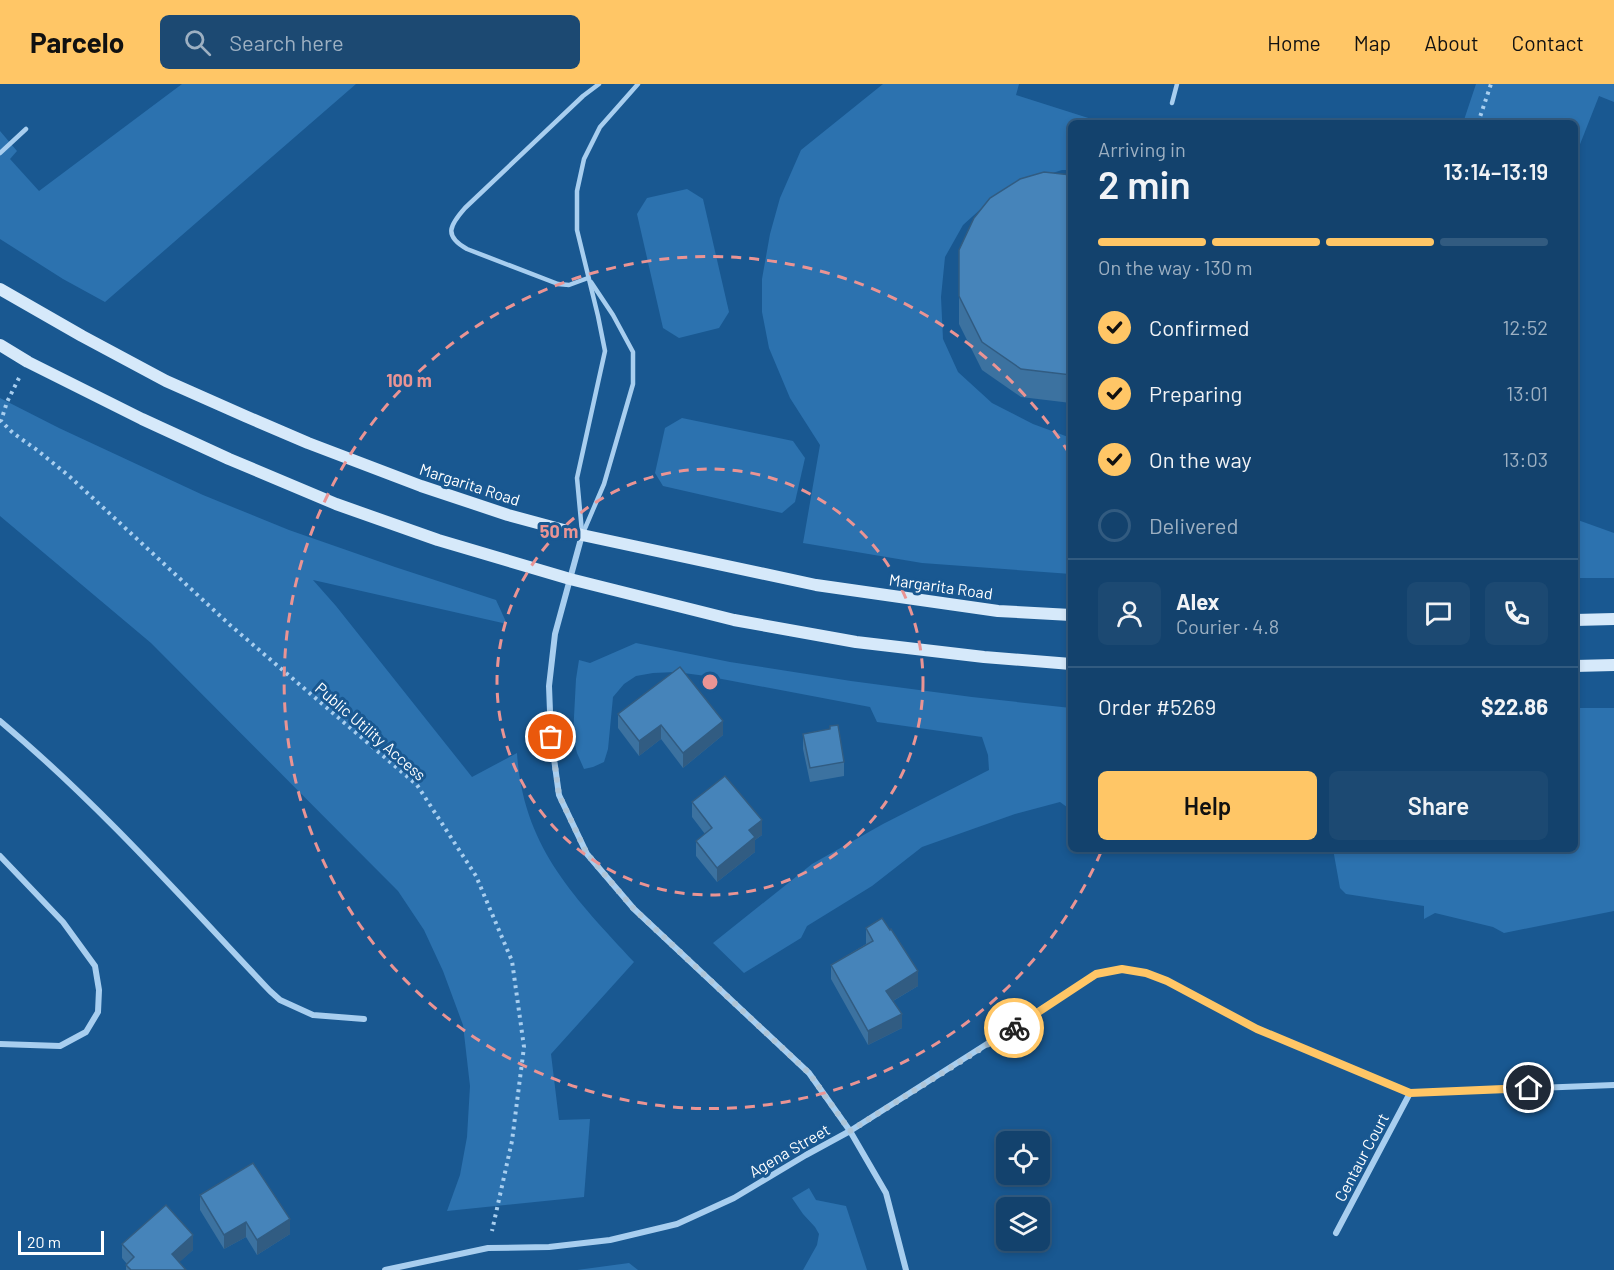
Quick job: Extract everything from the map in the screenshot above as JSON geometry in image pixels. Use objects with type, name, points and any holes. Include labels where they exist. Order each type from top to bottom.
[{"type":"main road","name":"Margarita Road","points":[[0,289],[166,381],[245,417],[421,486],[508,515],[582,535],[816,585],[998,611],[1068,615]]},
{"type":"main road","points":[[0,345],[28,362],[142,419],[230,459],[336,504],[438,540],[570,579],[734,620],[856,642],[984,657],[1068,664]]},
{"type":"main road","points":[[1578,620],[1614,619]]},
{"type":"main road","points":[[1578,666],[1614,665]]},
{"type":"street","points":[[582,535],[555,634],[549,686],[551,737],[559,795],[587,854],[634,909],[809,1073],[850,1131],[886,1193],[906,1270]]},
{"type":"street","points":[[0,721],[74,786],[280,1000],[313,1015],[364,1019]]},
{"type":"street","points":[[0,856],[63,922],[94,966],[99,990],[98,1012],[86,1032],[60,1046],[0,1044]]},
{"type":"street","name":"Agena Street","points":[[385,1270],[488,1248],[549,1247],[610,1240],[677,1224],[734,1198],[850,1131],[1096,974],[1122,969],[1146,973],[1167,981],[1257,1029],[1410,1093],[1614,1085]]},
{"type":"street","name":"Centaur Court","points":[[1336,1233],[1410,1093]]},
{"type":"lane","points":[[588,278],[568,285],[558,284],[467,249],[456,243],[451,234],[452,224],[465,208],[582,96],[599,84]]},
{"type":"lane","points":[[582,535],[578,478],[605,351],[576,230],[577,191],[584,159],[600,127],[638,84]]},
{"type":"lane","points":[[1172,102],[1177,84]]},
{"type":"lane","points":[[0,153],[26,129]]},
{"type":"lane","points":[[582,535],[604,484],[633,384],[633,352],[613,315],[588,278]]},
{"type":"path","points":[[1479,120],[1491,84]]},
{"type":"path","name":"Public Utility Access","points":[[28,362],[6,402],[1,421],[69,476],[230,625],[417,785],[476,876],[512,961],[524,1047],[512,1141],[488,1248]]},
{"type":"shaded area","points":[[182,84],[356,84],[105,302],[63,279],[0,239],[0,131],[17,151],[10,159],[39,191]]},
{"type":"shaded area","points":[[883,84],[1019,84],[1016,95],[1095,120],[1068,120],[1068,170],[1024,182],[994,197],[963,225],[945,257],[941,297],[943,339],[958,372],[992,403],[1033,424],[1068,437],[1068,574],[922,563],[803,543],[820,445],[790,398],[769,348],[762,312],[762,279],[770,234],[780,198],[801,150]]},
{"type":"shaded area","points":[[1476,84],[1614,84],[1614,102],[1599,96],[1578,149],[1578,120],[1464,120]]},
{"type":"shaded area","points":[[687,189],[703,199],[729,312],[719,328],[679,338],[663,328],[637,214],[647,198]]},
{"type":"shaded area","points":[[0,398],[203,495],[289,530],[496,600],[507,624],[313,580],[472,777],[517,753],[521,786],[529,816],[541,843],[572,892],[634,962],[551,1054],[559,1120],[590,1119],[584,1197],[447,1211],[460,1175],[467,1137],[470,1086],[463,1025],[443,971],[424,930],[398,891],[151,643],[0,516]]},
{"type":"shaded area","points":[[682,418],[793,441],[805,458],[795,502],[782,513],[663,486],[655,473],[665,428]]},
{"type":"shaded area","points":[[1578,520],[1614,533],[1614,578],[1578,578]]},
{"type":"shaded area","points":[[636,643],[730,662],[851,681],[1068,708],[1068,808],[1060,802],[1015,814],[922,847],[872,886],[807,926],[801,938],[744,973],[713,943],[812,864],[883,824],[989,770],[988,755],[982,737],[877,722],[870,707],[706,676],[676,672],[653,673],[636,676],[624,684],[613,697],[608,749],[604,762],[584,769],[573,736],[576,679],[579,660],[590,663]]},
{"type":"shaded area","points":[[1578,708],[1614,708],[1614,911],[1504,933],[1493,927],[1435,913],[1424,919],[1424,906],[1346,894],[1340,888],[1334,852],[1578,852]]},
{"type":"shaded area","points":[[809,1188],[816,1200],[846,1206],[867,1270],[803,1270],[817,1245],[819,1234],[792,1198]]},
{"type":"shaded area","points":[[629,1263],[638,1270],[577,1270]]},
{"type":"building","points":[[1044,172],[1068,175],[1068,375],[1021,369],[982,342],[959,296],[959,250],[974,218],[990,198],[1020,179]]},
{"type":"building","points":[[680,667],[723,721],[683,753],[661,725],[639,741],[618,714]]},
{"type":"building","points":[[838,725],[844,762],[810,768],[803,734],[830,729],[830,726]]},
{"type":"building","points":[[725,776],[762,820],[749,830],[755,837],[717,868],[696,841],[712,828],[692,802]]},
{"type":"building","points":[[882,918],[918,971],[886,991],[902,1014],[868,1031],[831,965],[873,941],[866,928]]},
{"type":"building","points":[[253,1163],[290,1219],[257,1240],[246,1222],[224,1235],[200,1195]]},
{"type":"building","points":[[166,1205],[193,1235],[172,1254],[186,1270],[131,1270],[126,1265],[134,1257],[122,1244]]},
{"type":"way so far","points":[[551,737],[559,795],[587,854],[634,909],[809,1073],[850,1131],[1014,1028]]},
{"type":"route","points":[[1014,1028],[1096,974],[1122,969],[1146,973],[1167,981],[1257,1029],[1410,1093],[1529,1088]]}]
